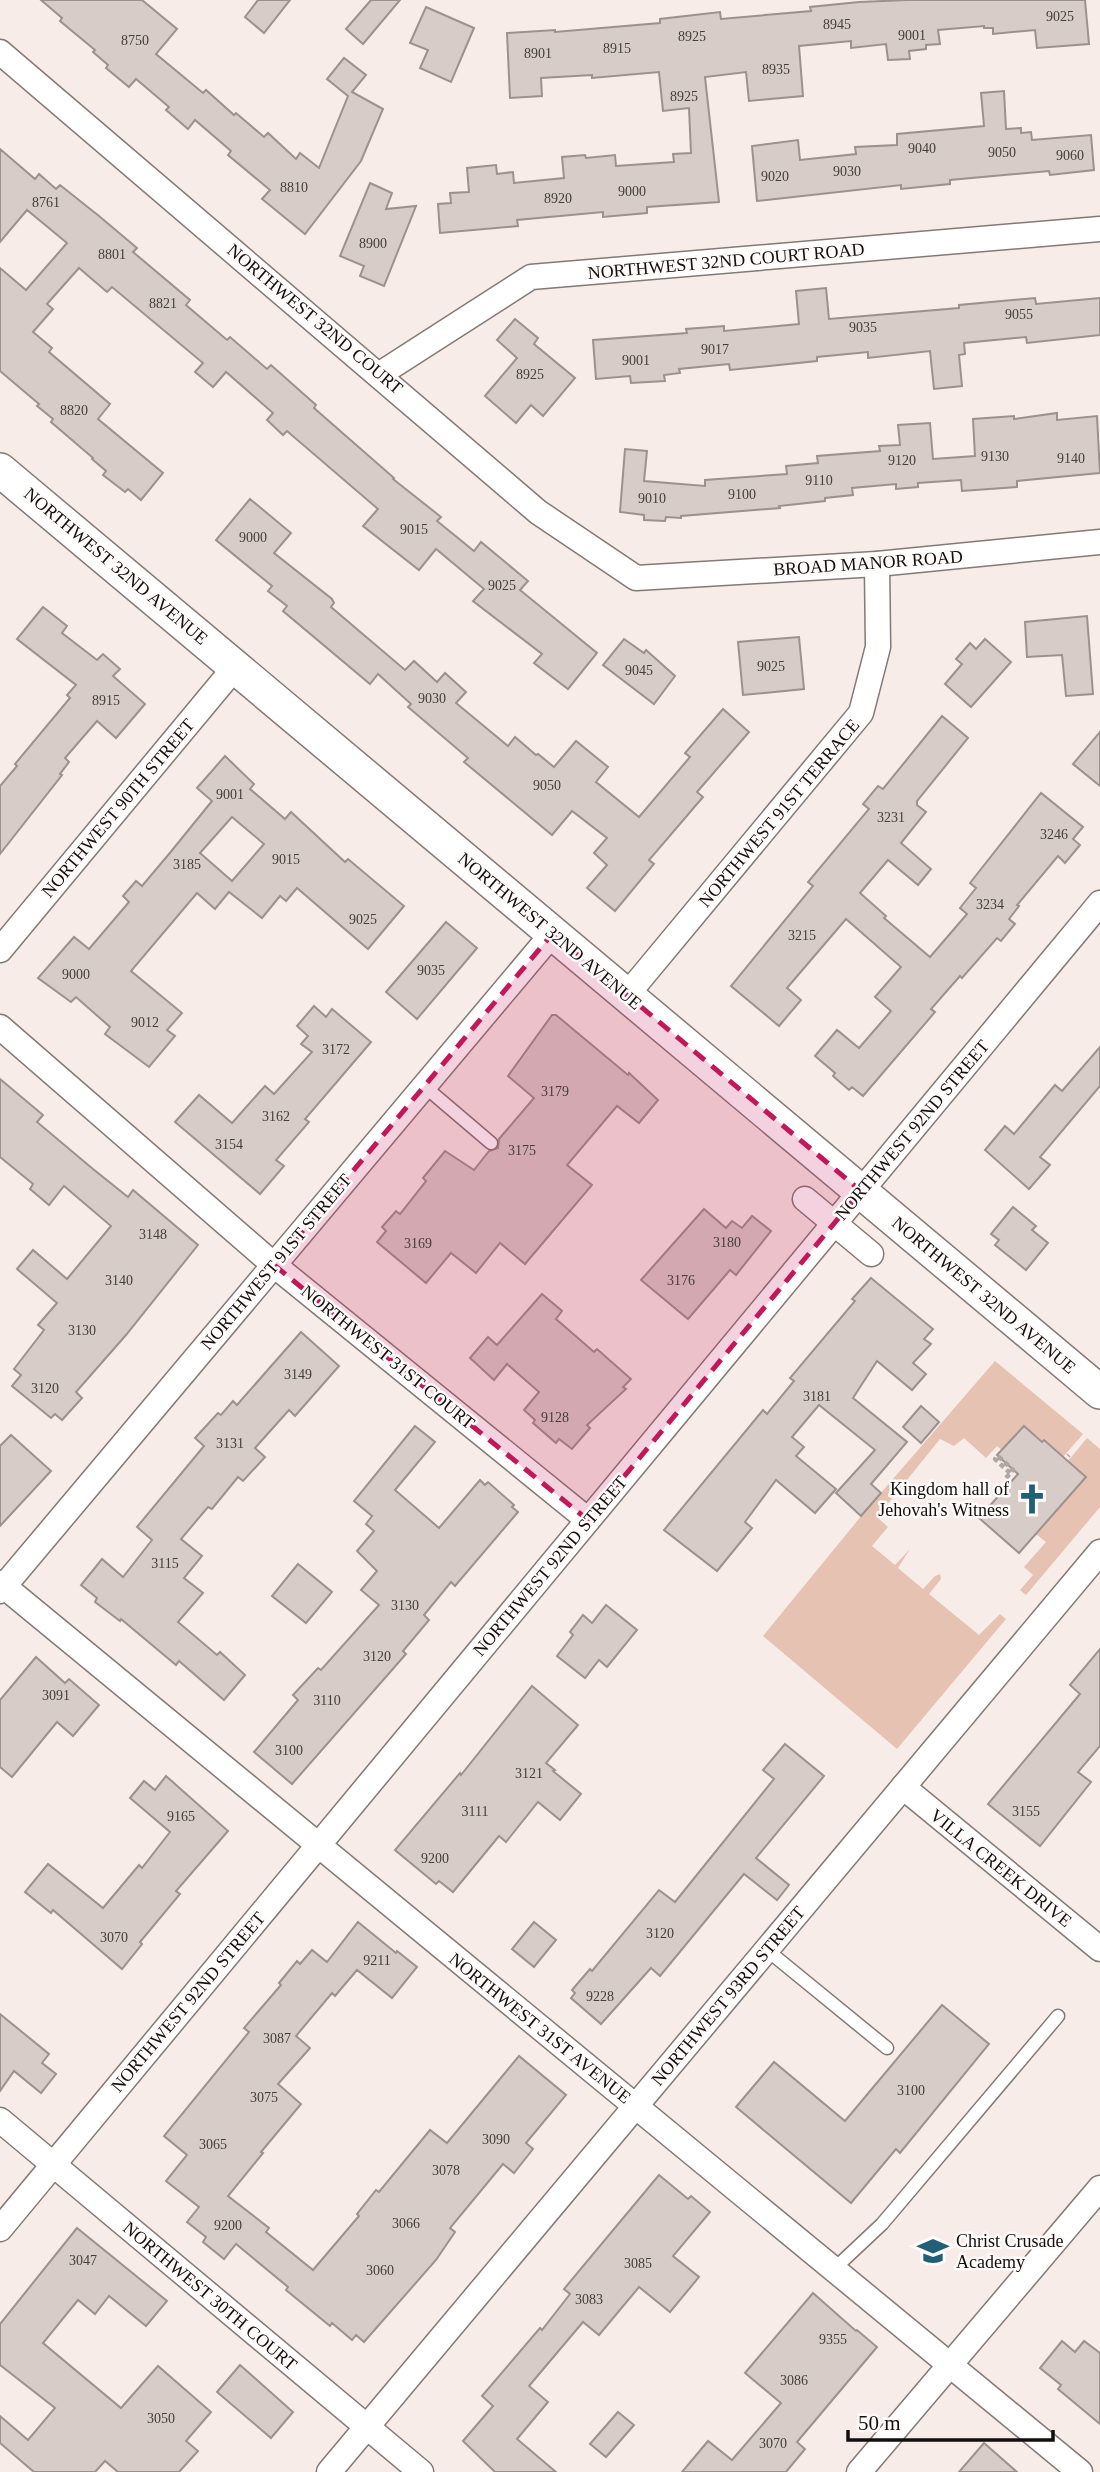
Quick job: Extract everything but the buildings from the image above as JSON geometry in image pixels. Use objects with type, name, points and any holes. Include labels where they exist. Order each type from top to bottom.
[{"type":"main road","name":"NORTHWEST 32ND AVENUE","points":[[0,470],[1100,1392]]},
{"type":"street","name":"NORTHWEST 32ND COURT","points":[[0,52],[380,374],[538,512],[636,579]]},
{"type":"street","name":"NORTHWEST 32ND COURT ROAD","points":[[380,374],[531,278],[1100,229]]},
{"type":"street","name":"BROAD MANOR ROAD","points":[[636,579],[877,564],[1100,542]]},
{"type":"street","name":"NORTHWEST 91ST TERRACE","points":[[626,996],[862,713],[878,647],[877,564]]},
{"type":"street","name":"NORTHWEST 90TH STREET","points":[[0,950],[236,666]]},
{"type":"street","name":"NORTHWEST 92ND STREET","points":[[0,2229],[1100,903]]},
{"type":"street","name":"NORTHWEST 91ST STREET","points":[[1,1587],[553,933]]},
{"type":"street","name":"NORTHWEST 31ST COURT","points":[[0,1027],[274,1265],[588,1520]]},
{"type":"street","points":[[805,1199],[871,1254]]},
{"type":"street","name":"NORTHWEST 93RD STREET","points":[[329,2472],[1100,1552]]},
{"type":"street","name":"NORTHWEST 31ST AVENUE","points":[[1,1587],[1080,2472]]},
{"type":"street","name":"VILLA CREEK DRIVE","points":[[903,1787],[1100,1949]]},
{"type":"street","name":"NORTHWEST 30TH COURT","points":[[0,2120],[421,2472]]},
{"type":"street","points":[[859,2472],[1100,2188]]},
{"type":"lane","points":[[424,1086],[491,1143]]},
{"type":"lane","points":[[767,1950],[887,2048]]},
{"type":"lane","points":[[833,2270],[882,2224],[1058,2016]]},
{"type":"path","points":[[1006,1478],[1010,1473]]},
{"type":"highlighted area","points":[[553,933],[861,1191],[588,1520],[274,1265]]},
{"type":"shaded area","points":[[995,1361],[1083,1434],[1063,1457],[1024,1426],[1002,1450],[997,1446],[986,1458],[964,1438],[954,1446],[940,1439],[877,1517],[888,1527],[872,1546],[895,1565],[910,1549],[898,1568],[923,1589],[940,1574],[941,1579],[929,1594],[979,1635],[1000,1614],[1006,1619],[897,1749],[763,1636],[867,1509]]},
{"type":"shaded area","points":[[1087,1438],[1100,1449],[1100,1507],[1026,1595],[1020,1590],[1033,1575],[1024,1567],[1046,1542],[1036,1534],[1086,1477],[1068,1461]]},
{"type":"place","name":"Kingdom hall of Jehovah's Witness","points":[[1032,1499]]},
{"type":"place","name":"Christ Crusade Academy","points":[[933,2251]]}]
